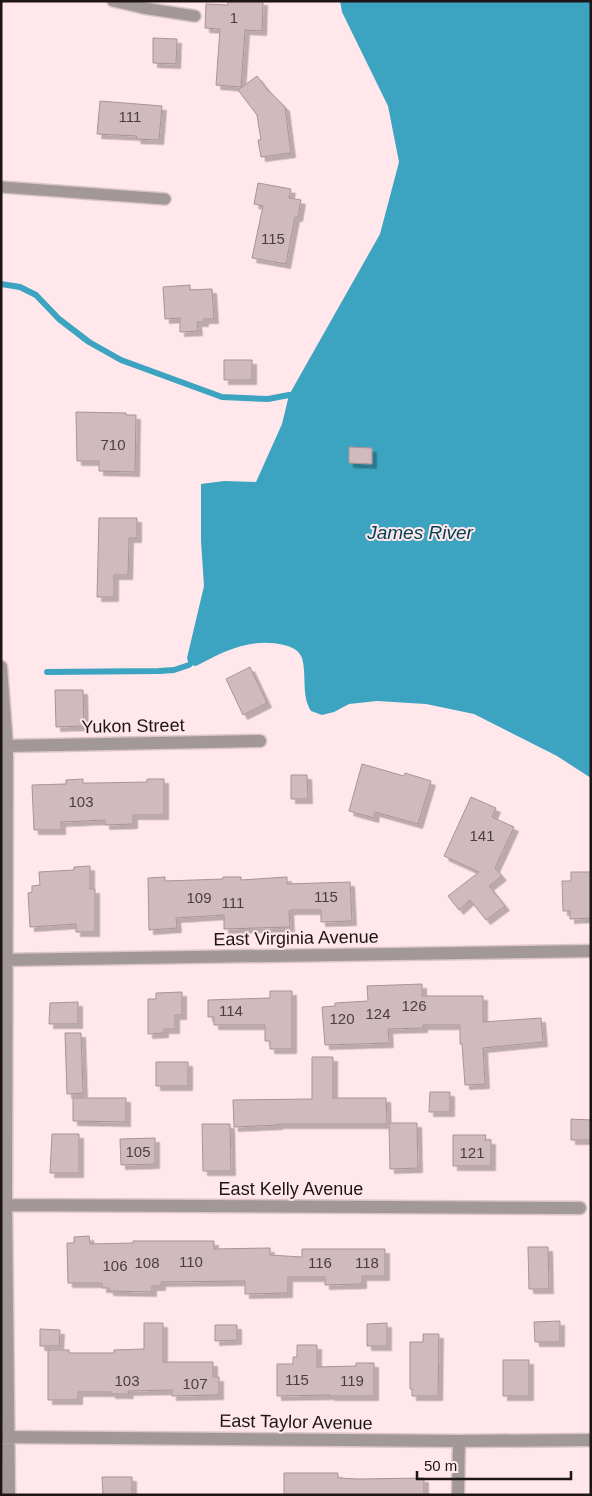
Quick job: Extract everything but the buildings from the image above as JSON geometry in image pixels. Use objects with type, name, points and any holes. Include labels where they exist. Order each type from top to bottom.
[{"type":"street","points":[[1,667],[7,746],[4,959],[4,1205],[5,1437],[9,1495]]},
{"type":"street","name":"Yukon Street","points":[[7,746],[260,741]]},
{"type":"street","name":"East Virginia Avenue","points":[[4,959],[591,951]]},
{"type":"street","name":"East Kelly Avenue","points":[[4,1205],[580,1208]]},
{"type":"street","name":"East Taylor Avenue","points":[[5,1437],[459,1441],[591,1440]]},
{"type":"street","points":[[458,1495],[459,1441]]},
{"type":"lane","points":[[113,1],[195,16]]},
{"type":"lane","points":[[1,187],[165,199]]},
{"type":"water","name":"James River","points":[[340,1],[591,1],[591,778],[557,756],[474,714],[426,704],[377,701],[349,704],[334,712],[322,715],[311,711],[306,698],[301,655],[287,646],[272,643],[249,644],[217,655],[196,666],[189,665],[187,658],[204,586],[201,541],[201,484],[224,481],[256,482],[282,424],[289,395],[380,234],[399,162],[388,106],[342,12]]},
{"type":"waterway","points":[[1,284],[20,287],[36,295],[59,319],[89,342],[121,360],[222,397],[268,399],[289,395]]},
{"type":"waterway","points":[[47,672],[159,671],[174,670],[189,665]]}]
